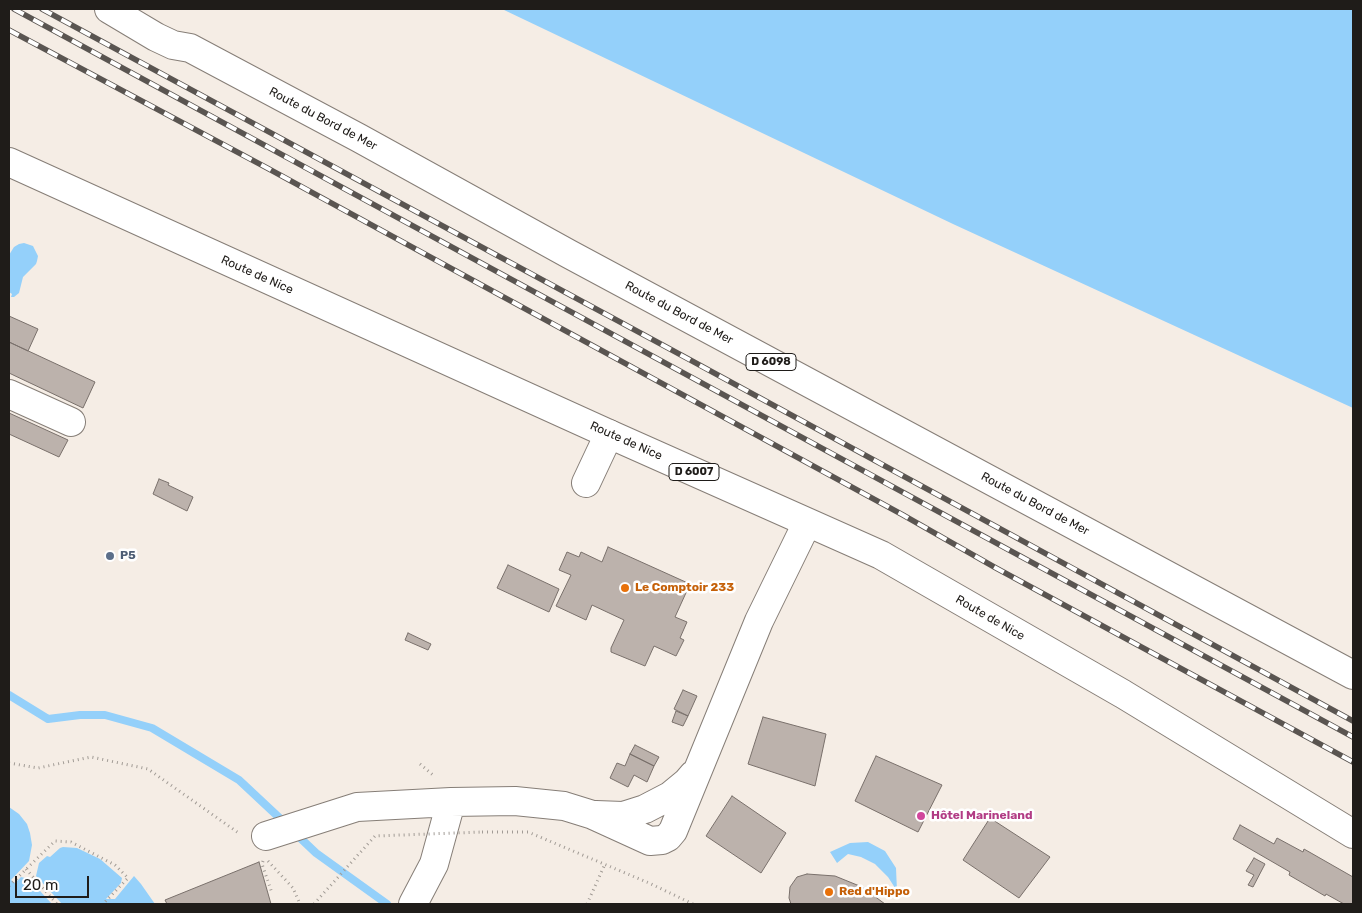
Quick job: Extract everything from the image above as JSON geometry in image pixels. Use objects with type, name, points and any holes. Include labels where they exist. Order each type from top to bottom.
[{"type":"main road","name":"Route du Bord de Mer","points":[[109,9],[156,37],[173,45],[190,48]]},
{"type":"main road","name":"Route du Bord de Mer","points":[[140,9],[164,25],[190,48],[587,264],[1353,674]]},
{"type":"main road","name":"Route de Nice","points":[[9,162],[881,555],[1124,694],[1353,834]]},
{"type":"main road","points":[[9,394],[71,422]]},
{"type":"main road","points":[[586,483],[609,434]]},
{"type":"main road","points":[[261,841],[307,822],[356,807],[451,802],[525,802],[564,806],[594,815],[650,841],[662,840],[668,837],[673,831],[760,621],[807,522]]},
{"type":"main road","points":[[594,815],[622,816],[645,809],[670,796],[698,768]]},
{"type":"main road","points":[[576,786],[594,815]]},
{"type":"main road","points":[[416,899],[434,864],[451,802]]},
{"type":"path","points":[[9,762],[38,768],[90,757],[148,769],[261,841],[293,888],[300,904]]},
{"type":"path","points":[[314,904],[375,836],[482,832],[528,832],[649,883],[693,904]]},
{"type":"path","points":[[9,886],[55,841],[71,842],[115,865],[128,878],[102,904]]},
{"type":"path","points":[[262,864],[272,894]]},
{"type":"path","points":[[587,904],[605,864]]},
{"type":"path","points":[[26,869],[57,904]]},
{"type":"water","points":[[502,9],[1353,9],[1353,408],[953,224]]},
{"type":"water","points":[[24,243],[33,246],[38,256],[37,261],[23,277],[19,293],[11,297],[12,294],[9,292],[9,255],[14,247]]},
{"type":"water","points":[[9,807],[19,814],[27,824],[32,845],[29,861],[11,880],[15,883],[21,877],[29,879],[52,904],[9,904]]},
{"type":"water","points":[[868,842],[885,851],[896,868],[897,891],[888,877],[875,864],[861,857],[848,854],[837,863],[830,852],[850,843]]},
{"type":"water","points":[[63,847],[77,848],[100,859],[122,878],[121,883],[106,899],[115,899],[134,876],[155,904],[62,904],[36,876],[39,863]]},
{"type":"building","points":[[9,316],[38,329],[28,351],[9,342]]},
{"type":"building","points":[[9,342],[95,382],[83,408],[9,373]]},
{"type":"building","points":[[9,413],[68,440],[59,457],[9,434]]},
{"type":"building","points":[[159,479],[193,497],[187,511],[153,494]]},
{"type":"building","points":[[608,547],[690,584],[675,617],[687,622],[680,638],[684,640],[676,656],[654,646],[645,666],[611,652],[611,648],[624,620],[592,605],[586,620],[556,606],[571,575],[559,570],[567,552],[579,557],[581,552],[602,562]]},
{"type":"building","points":[[508,565],[559,589],[549,612],[497,588]]},
{"type":"building","points":[[408,633],[431,644],[428,650],[405,640]]},
{"type":"building","points":[[683,690],[697,696],[688,716],[674,709]]},
{"type":"building","points":[[676,711],[688,716],[683,726],[672,722]]},
{"type":"building","points":[[763,717],[826,734],[815,786],[748,764]]},
{"type":"building","points":[[635,745],[659,757],[654,766],[630,754]]},
{"type":"building","points":[[630,754],[654,766],[647,782],[634,775],[628,787],[610,778],[617,763],[625,766]]},
{"type":"building","points":[[876,756],[942,785],[918,832],[855,801]]},
{"type":"building","points":[[732,796],[786,833],[761,873],[706,836]]},
{"type":"building","points":[[990,818],[1050,857],[1019,898],[963,860]]},
{"type":"building","points":[[1240,825],[1274,844],[1277,838],[1303,852],[1304,849],[1353,877],[1353,904],[1344,904],[1326,894],[1325,896],[1289,875],[1290,872],[1233,839]]},
{"type":"building","points":[[1254,858],[1265,864],[1253,887],[1248,885],[1254,875],[1246,871]]},
{"type":"building","points":[[259,862],[271,904],[167,904],[165,900]]},
{"type":"building","name":"Red d'Hippo","points":[[807,874],[835,876],[862,887],[885,904],[791,904],[789,898],[790,887],[797,877]]},
{"type":"waterway","points":[[9,695],[48,719],[80,715],[105,715],[152,728],[239,780],[286,824]]},
{"type":"waterway","points":[[296,834],[316,853],[387,904]]},
{"type":"railway","points":[[14,9],[1353,737]]},
{"type":"railway","points":[[42,9],[1353,721]]},
{"type":"railway","points":[[9,30],[269,169],[1353,762]]},
{"type":"place","name":"P5","points":[[110,556]]},
{"type":"place","name":"Le Comptoir 233","points":[[625,588]]},
{"type":"place","name":"Hôtel Marineland","points":[[921,816]]},
{"type":"place","name":"Red d'Hippo","points":[[829,892]]}]
